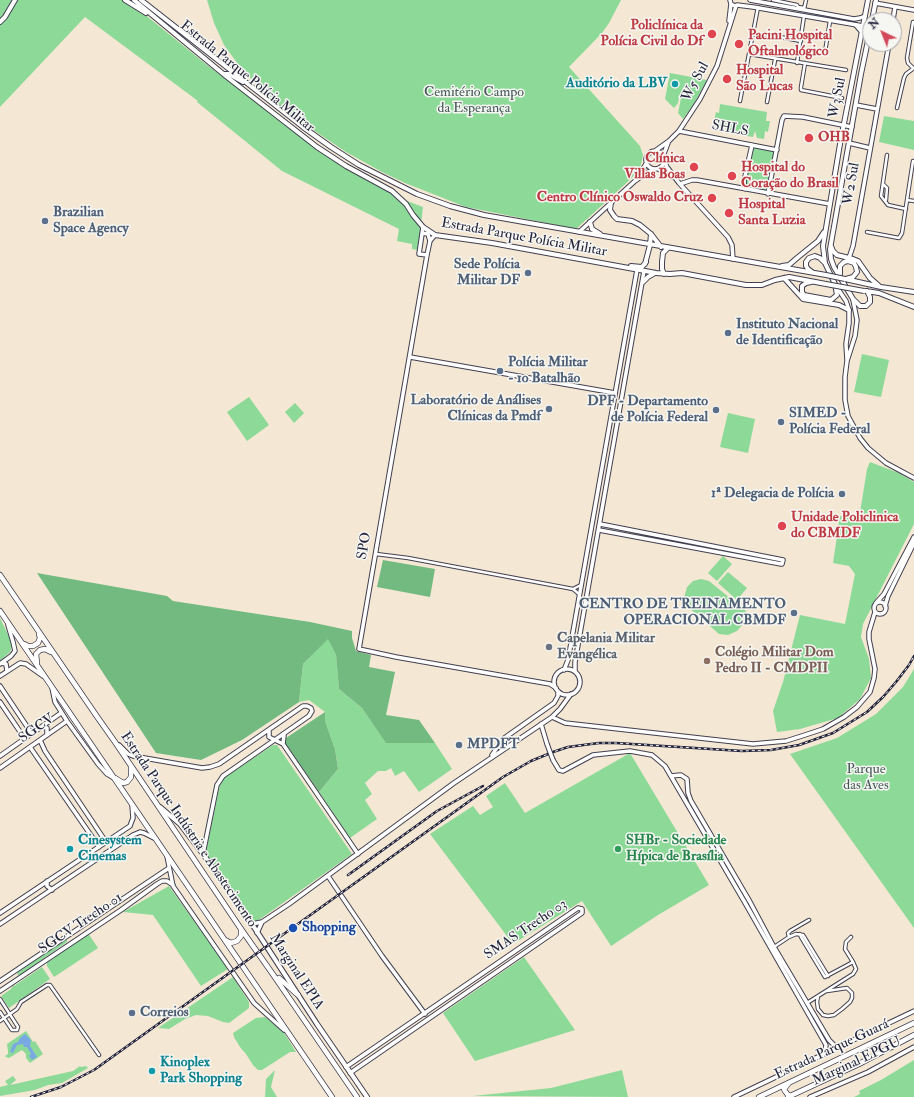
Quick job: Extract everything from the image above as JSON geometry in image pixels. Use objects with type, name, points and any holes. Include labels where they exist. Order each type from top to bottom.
[{"type":"highway","name":"Estrada Parque Indústria e Abastecimento","points":[[0,575],[38,632],[116,742],[241,929],[357,1097]]},
{"type":"highway","points":[[0,611],[331,1097]]},
{"type":"highway","points":[[21,642],[28,646],[33,646],[38,643],[40,638],[38,632]]},
{"type":"highway","points":[[38,667],[36,654],[40,650],[45,649],[54,654]]},
{"type":"highway","points":[[113,777],[120,782],[127,782],[131,777],[131,765]]},
{"type":"highway","points":[[225,940],[231,943],[237,941],[241,936],[241,929]]},
{"type":"highway","points":[[272,973],[298,995]]},
{"type":"highway","name":"Estrada Parque Guará","points":[[759,1097],[914,1022]]},
{"type":"highway","name":"Estrada Parque Guará","points":[[790,1096],[859,1064],[914,1035]]},
{"type":"highway","points":[[789,1083],[784,1091],[790,1096]]},
{"type":"main road","points":[[0,22],[5,17],[15,0]]},
{"type":"main road","points":[[125,0],[164,25]]},
{"type":"main road","name":"Estrada Parque Polícia Militar","points":[[134,0],[316,147],[346,166],[392,191],[406,204],[423,227],[435,235],[492,243],[637,270],[664,274],[682,273],[746,285],[757,286],[789,277],[879,293],[914,306]]},
{"type":"main road","name":"Estrada Parque Polícia Militar","points":[[143,0],[303,127],[331,147],[359,165],[417,194],[450,206],[484,215],[914,292]]},
{"type":"main road","name":"W3 Sul","points":[[866,12],[868,0]]},
{"type":"main road","points":[[874,12],[876,2]]},
{"type":"main road","points":[[856,25],[862,32]]},
{"type":"main road","name":"W3 Sul","points":[[836,284],[825,263],[823,250],[840,144],[862,32]]},
{"type":"main road","name":"W3 Sul","points":[[853,299],[831,259],[831,244],[865,52]]},
{"type":"main road","points":[[856,66],[859,69],[862,68]]},
{"type":"main road","points":[[854,74],[857,72],[861,74]]},
{"type":"main road","points":[[224,74],[233,76],[259,92]]},
{"type":"main road","points":[[840,144],[844,142],[849,144]]},
{"type":"main road","points":[[316,147],[328,152],[331,150],[331,147]]},
{"type":"main road","points":[[346,166],[345,162],[347,161],[359,165]]},
{"type":"main road","points":[[832,192],[835,195],[840,195]]},
{"type":"main road","points":[[611,202],[610,210],[617,219],[632,221],[640,225],[651,234],[661,247]]},
{"type":"main road","points":[[590,222],[592,229],[602,236]]},
{"type":"main road","points":[[774,266],[789,265],[818,241],[827,228]]},
{"type":"main road","points":[[644,271],[651,234]]},
{"type":"main road","points":[[831,244],[835,253],[855,260],[860,264],[870,278],[880,287]]},
{"type":"main road","points":[[664,274],[662,269],[663,254],[668,248]]},
{"type":"main road","points":[[818,274],[808,269],[806,264],[808,260],[815,256],[820,258],[825,263]]},
{"type":"main road","points":[[588,261],[602,261],[640,267],[643,267],[646,262]]},
{"type":"main road","points":[[840,276],[839,270],[841,264],[846,261],[852,262],[856,266],[857,272],[853,277],[845,279]]},
{"type":"main road","points":[[643,282],[648,276],[656,273]]},
{"type":"main road","points":[[784,278],[803,299],[839,305],[849,310]]},
{"type":"main road","points":[[820,282],[806,283],[802,286],[802,293],[810,297],[831,300],[837,295],[836,284]]},
{"type":"main road","points":[[853,299],[860,306],[866,306],[869,304],[871,299],[866,291]]},
{"type":"main road","name":"Marginal EPIA","points":[[158,805],[180,824],[203,854],[252,924],[367,1097]]},
{"type":"street","name":"W5 Sul","points":[[656,151],[679,131],[712,79],[722,54],[739,0]]},
{"type":"street","points":[[750,0],[858,19],[862,17]]},
{"type":"street","points":[[773,0],[797,5],[804,9]]},
{"type":"street","points":[[804,9],[806,0]]},
{"type":"street","points":[[753,7],[760,1]]},
{"type":"street","name":"W5 Sul","points":[[730,2],[730,26]]},
{"type":"street","points":[[730,2],[733,6],[737,5],[793,13],[862,26]]},
{"type":"street","points":[[876,2],[895,8],[914,10]]},
{"type":"street","points":[[740,101],[758,8]]},
{"type":"street","points":[[793,13],[794,8]]},
{"type":"street","points":[[894,12],[895,8]]},
{"type":"street","points":[[797,62],[804,16]]},
{"type":"street","points":[[841,22],[842,16]]},
{"type":"street","points":[[825,52],[830,21]]},
{"type":"street","points":[[897,108],[906,74],[913,68],[908,63],[907,58],[913,22]]},
{"type":"street","points":[[764,34],[800,41]]},
{"type":"street","name":"W2 Sul","points":[[849,258],[853,244],[888,52]]},
{"type":"street","points":[[749,54],[846,70]]},
{"type":"street","points":[[767,102],[776,59]]},
{"type":"street","points":[[805,63],[801,89],[842,98]]},
{"type":"street","points":[[856,105],[877,109]]},
{"type":"street","points":[[768,194],[784,115],[852,127]]},
{"type":"street","name":"SHLS","points":[[679,131],[777,150]]},
{"type":"street","name":"W5 Sul","points":[[664,159],[665,149],[669,141]]},
{"type":"street","points":[[849,144],[870,148]]},
{"type":"street","points":[[745,189],[744,181],[752,145]]},
{"type":"street","points":[[635,181],[646,164],[647,155],[650,152],[656,151],[660,153],[667,167],[681,185],[730,240],[732,248],[730,258]]},
{"type":"street","points":[[887,155],[881,195],[888,205],[906,208]]},
{"type":"street","points":[[579,232],[635,181],[646,173],[662,166],[664,159]]},
{"type":"street","points":[[867,232],[898,238],[900,237],[913,161]]},
{"type":"street","points":[[646,164],[665,172],[681,185]]},
{"type":"street","points":[[681,185],[692,180],[697,180],[830,204]]},
{"type":"street","points":[[883,184],[887,188],[884,199]]},
{"type":"street","points":[[907,200],[914,201]]},
{"type":"street","points":[[423,227],[419,254],[427,255]]},
{"type":"street","points":[[422,232],[428,234],[430,241]]},
{"type":"street","points":[[723,232],[731,234]]},
{"type":"street","name":"SPO","points":[[435,235],[430,241],[427,255],[358,647],[360,650],[550,684],[557,690]]},
{"type":"street","points":[[490,757],[507,736],[554,703],[558,696],[555,681],[558,674],[564,670],[568,660],[637,270]]},
{"type":"street","points":[[575,672],[575,662],[644,271]]},
{"type":"street","name":"W3 Sul","points":[[836,284],[846,301],[849,310],[849,329],[846,344],[847,361],[845,393],[846,410],[848,416],[860,438],[868,448],[882,460],[914,478]]},
{"type":"street","name":"W3 Sul","points":[[847,361],[855,336],[858,320],[853,299]]},
{"type":"street","points":[[624,344],[628,342],[632,345]]},
{"type":"street","points":[[410,357],[615,393]]},
{"type":"street","points":[[619,373],[627,374]]},
{"type":"street","points":[[609,429],[612,433],[616,431]]},
{"type":"street","points":[[597,495],[601,493],[604,496]]},
{"type":"street","points":[[600,524],[691,545]]},
{"type":"street","points":[[620,529],[622,534]]},
{"type":"street","points":[[599,530],[775,561]]},
{"type":"street","points":[[590,534],[593,537],[597,536]]},
{"type":"street","points":[[652,540],[654,536]]},
{"type":"street","points":[[552,717],[565,723],[753,744],[786,741],[805,736],[824,728],[844,717],[857,707],[870,692],[874,674],[874,661],[869,639],[870,626],[875,612],[874,607],[884,594],[914,537]]},
{"type":"street","points":[[873,620],[885,610],[888,596],[914,543]]},
{"type":"street","points":[[375,554],[408,558],[573,589],[579,594]]},
{"type":"street","points":[[573,589],[581,585]]},
{"type":"street","points":[[876,603],[882,602],[885,606]]},
{"type":"street","points":[[875,612],[879,614]]},
{"type":"street","points":[[575,618],[583,620]]},
{"type":"street","points":[[1,663],[15,651],[7,622]]},
{"type":"street","points":[[1,663],[6,664],[8,671]]},
{"type":"street","points":[[0,676],[17,664],[26,664],[47,679]]},
{"type":"street","points":[[252,924],[262,922],[328,876],[490,757],[552,717],[577,690],[580,684],[579,677],[575,672],[564,670]]},
{"type":"street","points":[[550,684],[555,681]]},
{"type":"street","points":[[0,687],[32,734]]},
{"type":"street","points":[[52,687],[55,702],[61,713],[98,764],[107,774],[113,777]]},
{"type":"street","points":[[557,690],[564,695],[572,694]]},
{"type":"street","points":[[0,702],[25,739]]},
{"type":"street","points":[[116,742],[128,754],[133,756],[202,768],[210,767],[219,764],[304,706],[311,708],[312,711],[309,716],[284,735],[223,776],[217,785],[203,854]]},
{"type":"street","name":"SGCV","points":[[0,756],[61,713]]},
{"type":"street","name":"SGCV","points":[[0,768],[67,721]]},
{"type":"street","points":[[541,724],[553,760],[559,770],[563,771],[593,755],[635,751],[655,757],[665,766],[826,1045],[825,1052],[821,1056]]},
{"type":"street","points":[[42,727],[47,728],[47,735]]},
{"type":"street","points":[[269,730],[269,738],[283,744],[358,854]]},
{"type":"street","points":[[283,744],[284,735]]},
{"type":"street","points":[[507,736],[513,743]]},
{"type":"street","points":[[40,740],[55,767],[106,842]]},
{"type":"street","points":[[30,747],[99,847]]},
{"type":"street","points":[[9,750],[14,758]]},
{"type":"street","points":[[37,756],[38,753],[45,751]]},
{"type":"street","points":[[48,771],[55,767]]},
{"type":"street","points":[[52,777],[54,773],[59,772]]},
{"type":"street","points":[[675,782],[678,775]]},
{"type":"street","points":[[671,776],[681,775],[687,778],[688,793],[691,801],[750,902],[774,947],[829,1040],[834,1046],[840,1047]]},
{"type":"street","points":[[678,788],[684,789],[688,786]]},
{"type":"street","points":[[6,920],[6,915],[1,913],[7,908],[132,824],[132,804]]},
{"type":"street","points":[[0,924],[133,835],[140,832],[156,839]]},
{"type":"street","points":[[94,841],[99,841],[102,836]]},
{"type":"street","points":[[116,836],[120,838],[121,844]]},
{"type":"street","points":[[85,856],[87,862],[90,864]]},
{"type":"street","points":[[167,856],[173,886]]},
{"type":"street","name":"SGCV Trecho 01","points":[[0,981],[169,868]]},
{"type":"street","points":[[328,876],[382,956],[428,1019]]},
{"type":"street","points":[[154,879],[157,884],[167,880],[173,886],[254,1003],[287,1032]]},
{"type":"street","points":[[47,881],[48,887],[52,890]]},
{"type":"street","name":"SGCV Trecho 01","points":[[0,991],[121,910],[157,884]]},
{"type":"street","points":[[40,886],[44,888],[46,894]]},
{"type":"street","points":[[7,908],[8,914],[12,916]]},
{"type":"street","name":"SMAS Trecho 03","points":[[346,1067],[578,908],[582,909],[582,913],[350,1073]]},
{"type":"street","points":[[789,937],[788,934],[790,931],[809,920]]},
{"type":"street","points":[[257,933],[262,922]]},
{"type":"street","points":[[774,947],[789,937],[800,934],[824,977],[853,962]]},
{"type":"street","points":[[807,1003],[855,972],[856,969],[853,962],[845,949],[845,944],[851,937]]},
{"type":"street","points":[[66,938],[71,944]]},
{"type":"street","points":[[15,970],[16,975],[22,977]]},
{"type":"street","points":[[11,973],[15,976],[15,981]]},
{"type":"street","points":[[0,1021],[18,1008],[21,1002],[47,985],[50,985],[99,1055]]},
{"type":"street","points":[[464,986],[468,991]]},
{"type":"street","points":[[818,996],[818,1009],[823,1015],[828,1016],[838,1012],[852,1000],[852,993],[847,988],[827,991]]},
{"type":"street","points":[[0,999],[18,1027],[16,1030],[12,1030],[0,1012]]},
{"type":"street","name":"Marginal EPGU","points":[[734,1097],[914,1011]]},
{"type":"street","points":[[7,1022],[11,1021],[13,1018]]},
{"type":"street","name":"Marginal EPGU","points":[[810,1097],[868,1072],[914,1047]]},
{"type":"street","points":[[356,1060],[360,1065]]},
{"type":"green space","points":[[0,0],[127,0],[207,65],[309,142],[368,181],[402,199],[423,207],[418,250],[412,249],[412,244],[397,241],[399,229],[282,171],[197,102],[198,101],[85,17],[0,107]]},
{"type":"green space","name":"Cemitério Campo da Esperança","points":[[207,0],[621,0],[602,33],[569,67],[640,146],[643,155],[640,169],[576,229],[466,207],[405,183],[382,172],[346,152],[291,115],[268,96],[243,71],[224,45],[214,23]]},
{"type":"green space","points":[[670,73],[707,80],[694,104],[683,119],[678,113],[681,98],[679,98],[678,103],[674,108],[665,99]]},
{"type":"green space","points":[[720,104],[767,112],[766,121],[770,121],[768,132],[765,131],[764,139],[757,138],[755,131],[753,137],[725,132],[726,124],[723,124],[722,132],[715,130],[717,122],[714,121],[716,112],[719,113]]},
{"type":"green space","points":[[884,116],[914,121],[914,150],[879,142]]},
{"type":"green space","points":[[752,145],[777,150],[768,194],[745,189],[744,183]]},
{"type":"green space","points":[[862,354],[889,360],[881,397],[854,392]]},
{"type":"green space","points":[[249,397],[269,425],[247,441],[227,412]]},
{"type":"green space","points":[[295,403],[304,413],[294,423],[285,412]]},
{"type":"green space","points":[[728,413],[755,419],[748,453],[720,447]]},
{"type":"green space","points":[[870,462],[899,473],[914,482],[914,524],[863,624],[861,637],[869,659],[871,678],[860,699],[838,718],[800,729],[777,732],[773,711],[783,682],[800,615],[845,624],[855,574],[849,566],[833,563],[840,516],[859,519],[867,469]]},
{"type":"green space","points":[[723,556],[732,564],[717,581],[708,573]]},
{"type":"green space","points":[[383,560],[435,569],[430,597],[377,587]]},
{"type":"green space","points":[[728,572],[747,588],[737,600],[718,583]]},
{"type":"green space","points":[[37,573],[167,596],[173,601],[310,622],[352,631],[352,638],[356,651],[371,655],[369,667],[395,672],[386,715],[419,720],[435,743],[386,743],[362,708],[339,689],[336,655],[328,639],[303,664],[299,702],[242,740],[201,760],[156,753]]},
{"type":"green space","points":[[701,579],[709,581],[746,611],[742,625],[737,631],[728,635],[719,634],[687,606],[684,598],[687,587],[693,581]]},
{"type":"green space","points":[[0,618],[13,645],[10,652],[0,661]]},
{"type":"green space","points":[[328,638],[336,655],[339,689],[362,708],[386,742],[435,743],[452,769],[419,792],[404,771],[395,776],[391,768],[386,771],[378,771],[365,783],[372,794],[365,800],[377,819],[350,838],[319,792],[338,769],[335,749],[325,721],[325,712],[309,700],[299,702],[303,664]]},
{"type":"green space","name":"Parque das Aves","points":[[914,669],[914,928],[790,754],[837,738],[876,714],[903,687]]},
{"type":"green space","points":[[325,712],[325,721],[335,749],[338,769],[319,792],[283,740]]},
{"type":"green space","points":[[273,745],[277,745],[352,854],[256,922],[253,922],[206,855],[206,851],[220,784],[224,778]]},
{"type":"green space","name":"SHBr - Sociedade Hípica de Brasília","points":[[630,753],[709,885],[658,915],[611,946],[582,901],[513,944],[430,834],[473,806],[480,815],[493,807],[486,796],[505,783],[525,813]]},
{"type":"green space","points":[[169,886],[228,969],[201,986],[153,915],[123,912]]},
{"type":"green space","points":[[88,933],[98,948],[54,977],[47,966],[47,962]]},
{"type":"green space","points":[[67,940],[67,942],[18,975],[17,973],[19,971]]},
{"type":"green space","points":[[524,957],[575,1030],[475,1061],[443,1013]]},
{"type":"green space","points":[[42,967],[50,979],[9,1008],[1,996],[11,989],[13,985],[14,986]]},
{"type":"green space","points":[[233,977],[249,1002],[249,1008],[229,1023],[208,1016],[196,1015],[185,1019],[169,1029],[158,1028]]},
{"type":"green space","points":[[265,1017],[283,1031],[296,1052],[290,1052],[262,1070],[258,1070],[240,1047],[233,1033],[256,1018]]},
{"type":"green space","points":[[26,1031],[33,1042],[35,1041],[43,1054],[30,1063],[26,1058],[26,1054],[22,1050],[9,1058],[6,1057],[5,1056],[8,1054],[7,1044]]},
{"type":"green space","points":[[914,1060],[914,1097],[854,1097],[860,1094],[859,1091],[881,1080]]},
{"type":"green space","points":[[80,1066],[86,1066],[88,1068],[62,1083],[48,1085],[35,1090],[0,1096],[0,1087],[8,1085],[5,1081],[13,1076],[16,1080],[10,1085],[73,1071]]},
{"type":"green space","points":[[275,1070],[271,1087],[277,1097],[265,1097],[266,1079]]},
{"type":"green space","points":[[622,1070],[628,1097],[473,1096],[551,1088]]},
{"type":"water","points":[[25,1034],[31,1040],[30,1046],[37,1057],[32,1060],[29,1056],[31,1054],[30,1052],[27,1047],[24,1047],[23,1044],[17,1045],[13,1053],[10,1052],[13,1044],[18,1042]]},
{"type":"railway","points":[[31,1097],[61,1087],[94,1070],[503,777],[531,761],[568,747],[599,743],[742,751],[771,750],[799,745],[833,733],[867,712],[896,682],[914,656]]},
{"type":"railway","points":[[348,875],[437,811],[483,786]]},
{"type":"place","name":"Policlínica da Polícia Civil do Df","points":[[712,34]]},
{"type":"place","name":"Pacini Hospital Oftalmológico","points":[[739,44]]},
{"type":"place","name":"Hospital São Lucas","points":[[727,79]]},
{"type":"place","name":"Auditório da LBV","points":[[675,84]]},
{"type":"place","name":"OHB","points":[[809,138]]},
{"type":"place","name":"Clínica Villas Boas","points":[[694,167]]},
{"type":"place","name":"Hospital do Coração do Brasil","points":[[732,176]]},
{"type":"place","name":"Centro Clínico Oswaldo Cruz","points":[[712,198]]},
{"type":"place","name":"Hospital Santa Luzia","points":[[729,213]]},
{"type":"place","name":"Brazilian Space Agency","points":[[45,221]]},
{"type":"place","name":"Sede Polícia Militar DF","points":[[528,273]]},
{"type":"place","name":"Instituto Nacional de Identificação","points":[[728,333]]},
{"type":"place","name":"Polícia Militar - 1o Batalhão","points":[[500,371]]},
{"type":"place","name":"Laboratório de Análises Clínicas da Pmdf","points":[[549,409]]},
{"type":"place","name":"DPF - Departamento de Polícia Federal","points":[[716,410]]},
{"type":"place","name":"SIMED - Polícia Federal","points":[[781,422]]},
{"type":"place","name":"1ª Delegacia de Polícia","points":[[842,494]]},
{"type":"place","name":"Unidade Policlinica do CBMDF","points":[[782,526]]},
{"type":"place","name":"CENTRO DE TREINAMENTO OPERACIONAL CBMDF","points":[[794,613]]},
{"type":"place","name":"Capelania Militar Evangélica","points":[[549,647]]},
{"type":"place","name":"Colégio Militar Dom Pedro II - CMDPII","points":[[707,661]]},
{"type":"place","name":"MPDFT","points":[[459,745]]},
{"type":"place","name":"Cinesystem Cinemas","points":[[70,849]]},
{"type":"place","name":"SHBr - Sociedade Hípica de Brasília","points":[[618,849]]},
{"type":"place","name":"Shopping","points":[[293,928]]},
{"type":"place","name":"Correios","points":[[132,1013]]},
{"type":"place","name":"Kinoplex Park Shopping","points":[[152,1071]]}]
